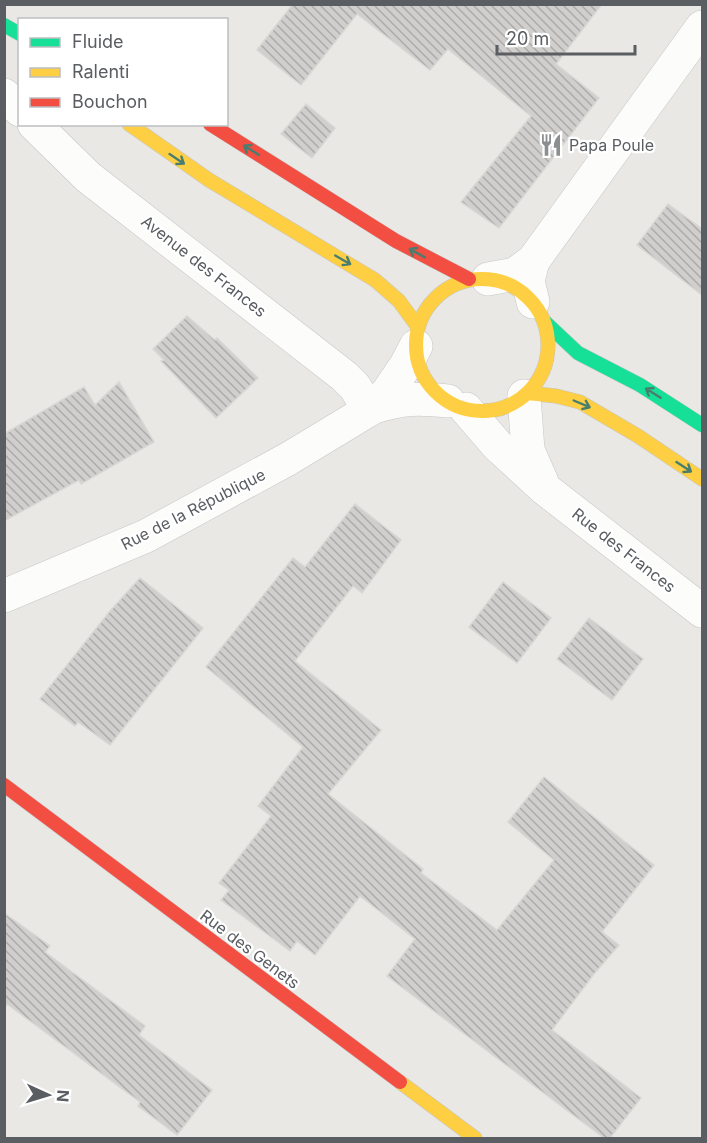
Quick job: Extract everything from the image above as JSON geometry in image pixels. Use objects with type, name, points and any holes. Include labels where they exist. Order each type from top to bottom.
[{"type":"main road","points":[[4,25],[18,33]]},
{"type":"main road","points":[[132,126],[172,156],[234,196],[360,270],[403,304],[410,312],[417,336],[418,365],[427,382],[440,396],[457,405],[475,411],[494,411],[526,395],[538,382],[545,368],[549,337],[539,312]]},
{"type":"main road","points":[[213,126],[396,241],[478,279],[506,283],[522,292],[578,352],[640,385],[702,425]]},
{"type":"main road","points":[[417,336],[425,310],[437,296],[452,285],[478,279]]},
{"type":"main road","points":[[526,395],[556,396],[580,402],[631,431],[702,478]]},
{"type":"main road","name":"Rue des Genets","points":[[4,785],[476,1138]]},
{"type":"street","points":[[478,279],[515,274],[533,261],[702,27]]},
{"type":"street","points":[[4,95],[18,108]]},
{"type":"street","name":"Avenue des Frances","points":[[36,126],[88,177],[344,376],[371,408]]},
{"type":"street","points":[[533,261],[528,280],[539,312]]},
{"type":"street","name":"Rue de la République","points":[[371,408],[397,380],[417,336]]},
{"type":"street","name":"Rue des Frances","points":[[526,395],[528,450],[545,489]]},
{"type":"street","name":"Rue de la République","points":[[4,596],[146,536],[288,459],[371,408],[413,398],[457,405]]},
{"type":"street","name":"Rue des Frances","points":[[457,405],[545,489],[702,611]]},
{"type":"building","points":[[293,4],[602,4],[556,64],[599,98],[499,228],[461,202],[531,116],[448,49],[430,70],[357,14],[301,85],[257,50]]},
{"type":"building","points":[[306,104],[335,128],[312,158],[281,134]]},
{"type":"building","points":[[668,204],[702,229],[702,295],[637,245]]},
{"type":"building","points":[[187,316],[215,340],[217,338],[258,378],[216,418],[161,361],[164,360],[153,349]]},
{"type":"building","points":[[119,382],[154,442],[81,484],[79,480],[4,521],[4,434],[84,387],[95,405]]},
{"type":"building","points":[[355,504],[401,540],[362,593],[353,586],[295,661],[381,730],[328,794],[423,869],[421,873],[497,930],[554,860],[508,822],[544,777],[654,865],[602,932],[619,945],[552,1030],[641,1098],[610,1138],[604,1138],[387,976],[415,939],[360,896],[315,955],[297,941],[290,951],[221,900],[229,890],[219,883],[271,816],[258,806],[303,747],[206,667],[293,558],[305,567]]},
{"type":"building","points":[[140,578],[203,628],[110,745],[78,722],[75,726],[40,699],[110,611]]},
{"type":"building","points":[[503,582],[551,618],[517,663],[469,627]]},
{"type":"building","points":[[589,618],[643,659],[612,700],[557,659]]},
{"type":"building","points":[[4,913],[50,946],[45,952],[145,1026],[139,1035],[212,1090],[177,1135],[138,1106],[140,1102],[7,1004],[4,1008]]},
{"type":"traffic: fast","points":[[4,25],[18,33]]},
{"type":"traffic: fast","points":[[545,322],[578,353],[640,385],[702,425]]},
{"type":"traffic: slow","points":[[132,126],[209,180],[375,280],[399,301],[418,327]]},
{"type":"traffic: slow","points":[[482,279],[507,284],[529,298],[543,320],[548,345],[543,370],[529,392],[507,406],[482,411],[457,406],[435,392],[421,370],[416,345],[421,320],[435,298],[457,284],[482,279]]},
{"type":"traffic: slow","points":[[528,393],[556,396],[580,402],[638,436],[702,479]]},
{"type":"traffic: slow","points":[[400,1082],[475,1138]]},
{"type":"traffic: jam","points":[[213,126],[396,241],[469,279]]},
{"type":"traffic: jam","points":[[4,785],[400,1082]]},
{"type":"place","name":"Papa Poule","points":[[551,145]]}]
